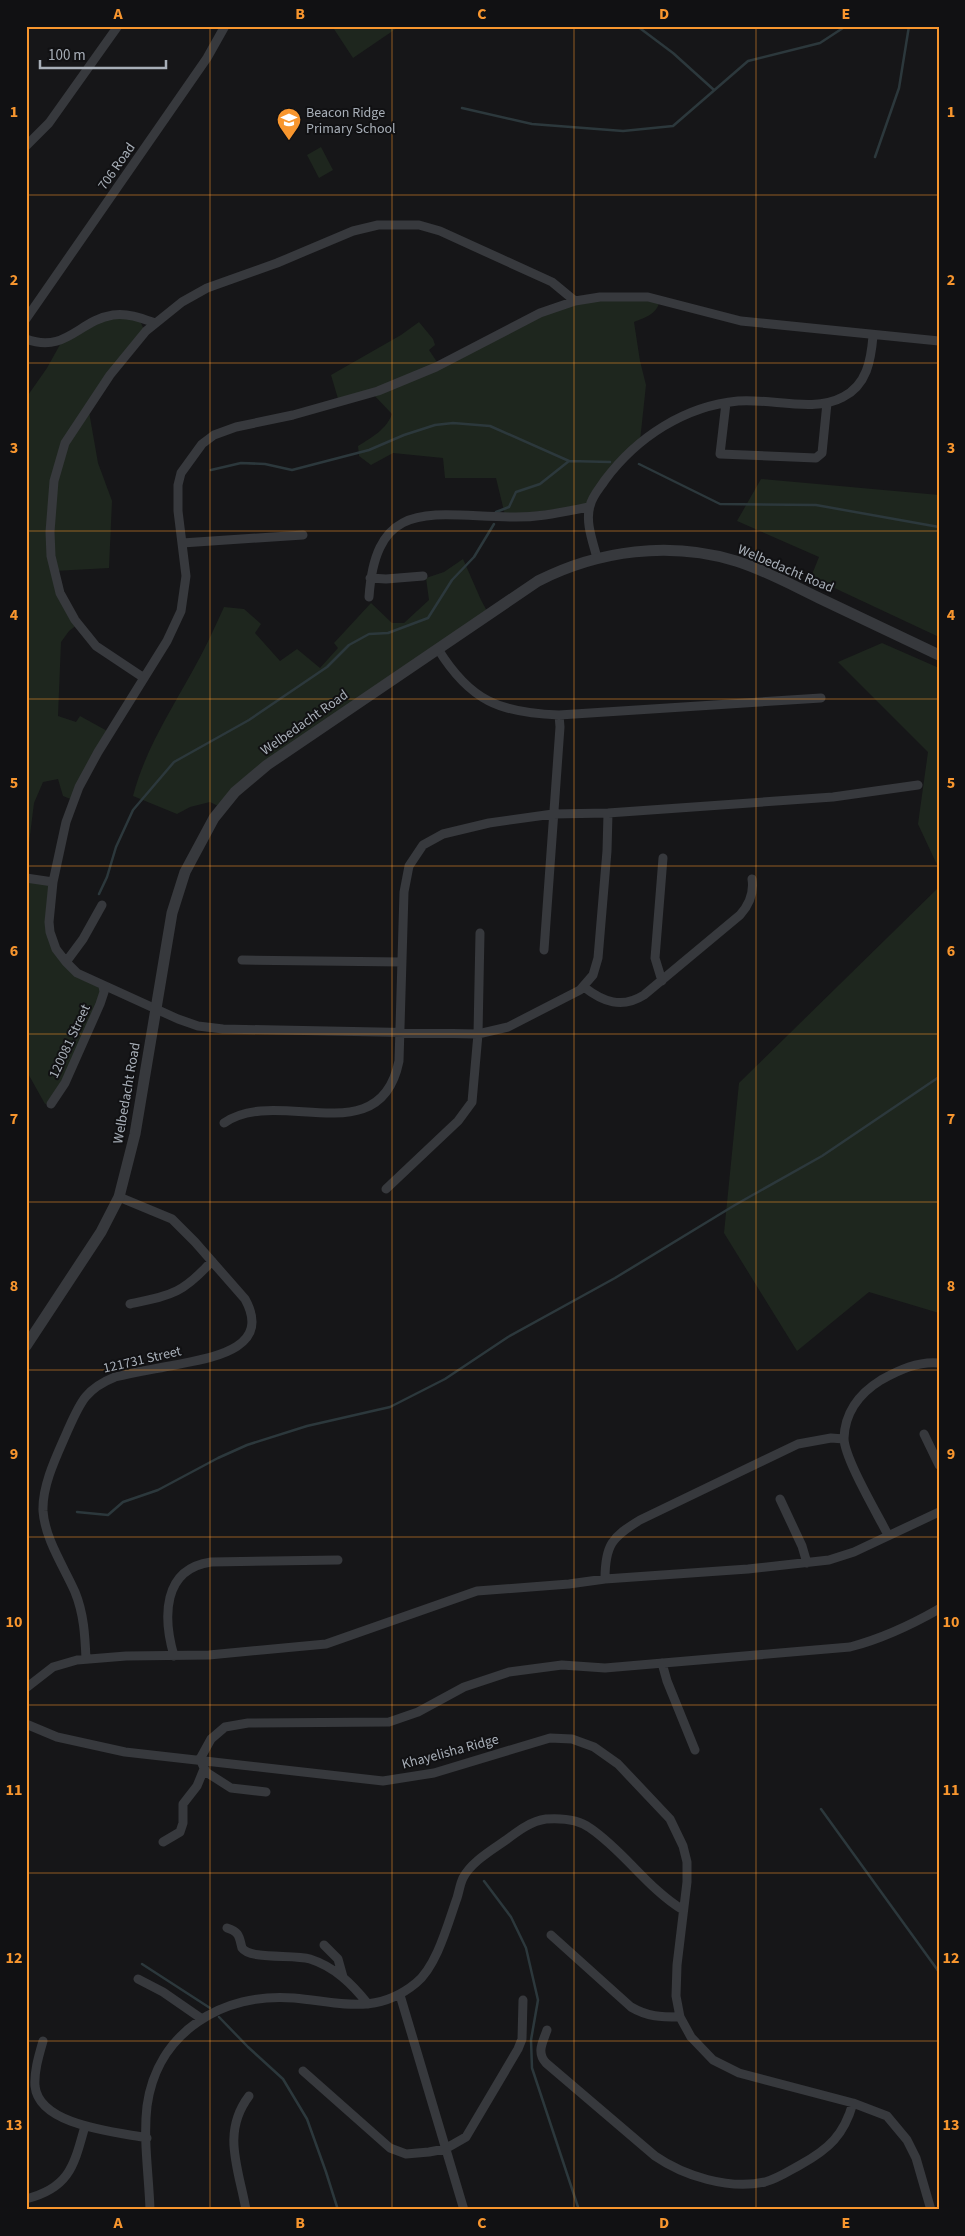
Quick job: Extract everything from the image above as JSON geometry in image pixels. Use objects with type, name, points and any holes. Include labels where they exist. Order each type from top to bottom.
[{"type":"street","points":[[26,146],[49,123],[118,26]]},
{"type":"street","name":"706 Road","points":[[26,319],[207,58],[225,26]]},
{"type":"street","points":[[144,678],[96,646],[75,620],[60,594],[50,556],[50,532],[54,481],[65,443],[124,356],[155,323],[182,302],[207,288],[269,266],[353,231],[384,224],[418,225],[440,231],[552,282],[575,301]]},
{"type":"street","points":[[608,813],[598,958],[593,975],[584,987],[508,1027],[478,1034],[211,1028],[198,1026],[155,1010],[77,973],[56,948],[50,932],[53,882],[66,822],[79,787],[167,641],[181,611],[186,585],[177,502],[182,473],[196,450],[214,435],[236,427],[293,415],[378,391],[436,368],[540,313],[575,301],[619,296],[648,297],[741,320],[939,342]]},
{"type":"street","points":[[26,302],[35,308]]},
{"type":"street","points":[[26,339],[43,344],[54,343],[99,320],[114,315],[131,315],[155,323]]},
{"type":"street","points":[[597,558],[589,507],[609,475],[639,444],[674,420],[726,403],[755,400],[827,403],[846,396],[863,379],[870,359],[873,336]]},
{"type":"street","points":[[726,403],[720,454],[816,458],[822,453],[827,403]]},
{"type":"street","points":[[369,597],[370,578],[375,555],[382,540],[396,525],[408,520],[460,514],[509,517],[534,516],[589,507]]},
{"type":"street","points":[[182,543],[303,534]]},
{"type":"street","name":"Welbedacht Road","points":[[26,1346],[101,1232],[120,1197],[135,1134],[176,897],[190,859],[205,832],[222,808],[242,786],[267,765],[538,581],[572,565],[597,558],[653,550],[670,550],[736,561],[939,655]]},
{"type":"street","points":[[370,578],[386,579],[423,576]]},
{"type":"street","points":[[438,649],[461,682],[488,702],[526,713],[559,715],[820,698]]},
{"type":"street","points":[[544,950],[560,727],[559,715]]},
{"type":"street","points":[[224,1123],[236,1116],[254,1112],[337,1112],[369,1107],[385,1095],[394,1079],[399,1061],[405,880],[409,866],[418,850],[432,840],[456,830],[513,819],[554,814],[608,813],[833,797],[918,785]]},
{"type":"street","points":[[662,981],[656,967],[655,952],[663,858]]},
{"type":"street","points":[[26,878],[53,882]]},
{"type":"street","points":[[584,987],[607,1001],[624,1003],[638,999],[740,916],[750,899],[753,887],[752,879]]},
{"type":"street","points":[[66,962],[83,939],[102,905]]},
{"type":"street","points":[[386,1189],[470,1108],[475,1086],[478,1034],[480,933]]},
{"type":"street","points":[[242,960],[402,962]]},
{"type":"street","name":"120081 Street","points":[[51,1104],[65,1082],[100,1004],[104,986]]},
{"type":"street","name":"121731 Street","points":[[86,1659],[85,1630],[80,1606],[45,1521],[44,1502],[50,1477],[81,1402],[100,1383],[122,1375],[211,1358],[229,1352],[239,1346],[246,1338],[251,1326],[248,1304],[242,1294],[172,1219],[120,1197]]},
{"type":"street","points":[[130,1304],[174,1294],[188,1285],[212,1261]]},
{"type":"street","points":[[888,1535],[852,1464],[844,1439],[850,1413],[860,1396],[870,1388],[909,1366],[923,1363],[939,1363]]},
{"type":"street","points":[[924,1434],[939,1465]]},
{"type":"street","points":[[605,1579],[605,1560],[611,1543],[623,1530],[640,1520],[798,1444],[831,1438],[844,1439]]},
{"type":"street","points":[[780,1499],[808,1563]]},
{"type":"street","points":[[26,1688],[53,1667],[86,1659],[126,1656],[209,1655],[326,1644],[477,1591],[828,1560],[854,1552],[939,1512]]},
{"type":"street","points":[[174,1656],[168,1635],[167,1612],[169,1599],[177,1582],[191,1569],[200,1564],[211,1562],[338,1560]]},
{"type":"street","points":[[266,1792],[231,1788],[204,1769],[200,1759],[217,1732],[230,1726],[248,1723],[389,1722],[418,1712],[464,1687],[509,1672],[562,1665],[605,1668],[850,1647],[895,1632],[939,1609]]},
{"type":"street","points":[[662,1663],[695,1750]]},
{"type":"street","name":"Khayelisha Ridge","points":[[26,1724],[57,1737],[125,1752],[383,1780],[434,1773],[550,1738],[584,1742],[606,1754],[618,1764],[670,1819],[677,1832],[687,1862],[687,1882],[677,1965],[676,1996],[680,2017]]},
{"type":"street","points":[[163,1842],[180,1832],[183,1823],[183,1804],[197,1786],[204,1769]]},
{"type":"street","points":[[150,2210],[147,2107],[152,2085],[159,2068],[176,2040],[211,2013],[251,1999],[293,1998],[339,2005],[368,2004],[400,1995],[425,1974],[442,1938],[463,1877],[519,1830],[544,1819],[567,1819],[589,1827],[661,1894],[683,1910]]},
{"type":"street","points":[[226,1928],[238,1933],[241,1938],[242,1948],[250,1954],[300,1956],[324,1964],[344,1977],[368,2004]]},
{"type":"street","points":[[551,1935],[631,2007],[655,2017],[680,2017],[700,2049],[720,2066],[739,2074],[853,2103],[887,2116],[902,2133],[916,2158],[931,2210]]},
{"type":"street","points":[[324,1945],[338,1959],[344,1977]]},
{"type":"street","points":[[138,1979],[163,1992],[202,2019]]},
{"type":"street","points":[[400,1995],[464,2210]]},
{"type":"street","points":[[303,2071],[390,2148],[406,2154],[445,2149],[466,2137],[518,2049],[522,2040],[524,2000]]},
{"type":"street","points":[[547,2030],[540,2048],[540,2054],[546,2063],[654,2156],[669,2166],[700,2176],[730,2182],[749,2183],[764,2182],[778,2177],[807,2161],[838,2137],[847,2122],[853,2103]]},
{"type":"street","points":[[43,2041],[35,2088],[48,2110],[85,2126],[147,2138]]},
{"type":"street","points":[[246,2210],[233,2139],[237,2114],[249,2096]]},
{"type":"street","points":[[26,2199],[58,2187],[74,2165],[85,2126]]},
{"type":"shaded area","points":[[332,26],[400,26],[353,58]]},
{"type":"shaded area","points":[[321,147],[333,170],[319,178],[307,155]]},
{"type":"shaded area","points":[[660,299],[654,312],[634,322],[646,385],[640,441],[589,506],[505,515],[496,478],[445,478],[443,458],[393,453],[371,465],[359,456],[358,446],[382,429],[392,414],[372,393],[339,402],[331,375],[401,335],[419,322],[433,339],[435,345],[429,350],[439,365],[576,300]]},
{"type":"shaded area","points":[[139,318],[144,330],[88,406],[98,463],[112,501],[109,568],[54,571],[78,624],[69,631],[61,642],[58,716],[76,722],[80,716],[109,732],[73,800],[63,796],[58,779],[43,782],[34,803],[26,867],[26,398],[47,368],[62,341],[100,319]]},
{"type":"shaded area","points":[[761,479],[939,495],[939,637],[811,577],[819,557],[737,521]]},
{"type":"shaded area","points":[[463,559],[488,613],[295,744],[222,808],[210,802],[190,807],[177,814],[133,796],[151,747],[201,656],[224,607],[244,609],[261,624],[255,633],[280,661],[297,649],[320,668],[338,648],[334,643],[371,603],[392,623],[404,623],[429,600],[426,578],[444,572]]},
{"type":"shaded area","points":[[882,643],[939,668],[939,869],[918,824],[928,752],[838,662]]},
{"type":"shaded area","points":[[26,877],[53,882],[48,923],[60,957],[103,986],[104,992],[51,1103],[45,1104],[26,1070]]},
{"type":"shaded area","points":[[937,889],[939,1313],[869,1292],[797,1351],[724,1233],[739,1083]]},
{"type":"waterway","points":[[637,26],[673,53],[714,90]]},
{"type":"waterway","points":[[462,108],[532,124],[623,131],[673,126],[748,61],[820,43],[846,26]]},
{"type":"waterway","points":[[875,157],[899,88],[909,26]]},
{"type":"waterway","points":[[211,470],[241,463],[265,464],[292,470],[369,450],[404,435],[435,425],[453,423],[490,426],[569,461]]},
{"type":"waterway","points":[[496,512],[509,507],[516,492],[540,484],[569,461],[610,462]]},
{"type":"waterway","points":[[639,464],[720,504],[816,505],[939,527]]},
{"type":"waterway","points":[[99,894],[107,877],[116,847],[133,810],[174,762],[249,720],[327,667],[349,645],[369,634],[388,633],[428,618],[452,580],[474,557],[494,524]]},
{"type":"waterway","points":[[77,1512],[108,1515],[123,1502],[158,1490],[247,1445],[307,1426],[390,1407],[445,1379],[508,1337],[615,1278],[735,1205],[822,1156],[939,1077]]},
{"type":"waterway","points":[[821,1809],[939,1972]]},
{"type":"waterway","points":[[484,1881],[511,1917],[526,1948],[538,2000],[531,2040],[532,2068],[579,2210]]},
{"type":"waterway","points":[[142,1964],[210,2008]]},
{"type":"waterway","points":[[219,2017],[283,2079],[307,2119],[338,2210]]},
{"type":"place","name":"Beacon Ridge Primary School","points":[[289,141]]}]
